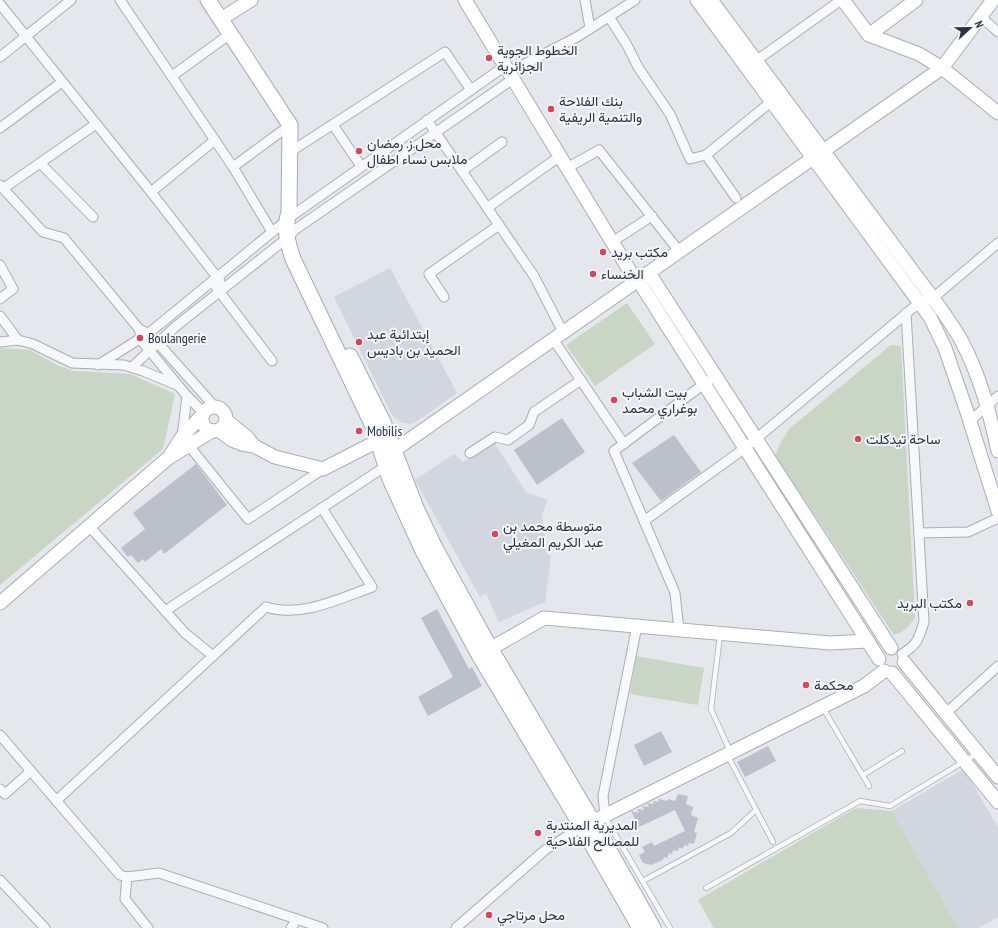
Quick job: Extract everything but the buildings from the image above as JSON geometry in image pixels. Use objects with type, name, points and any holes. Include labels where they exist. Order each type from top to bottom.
[{"type":"main road","points":[[208,0],[290,125],[290,223],[300,252],[383,422],[382,437],[387,458],[422,521],[485,652],[593,822],[653,928]]},
{"type":"main road","points":[[221,19],[252,0]]},
{"type":"main road","points":[[465,0],[612,242],[715,376],[899,655],[998,777]]},
{"type":"main road","points":[[697,0],[751,64],[818,154],[933,298],[962,341],[979,381],[998,451]]},
{"type":"main road","points":[[711,0],[772,101],[818,154],[930,317],[946,348],[997,505]]},
{"type":"main road","points":[[842,0],[869,35],[919,54],[942,68],[998,113]]},
{"type":"main road","points":[[869,35],[916,0]]},
{"type":"main road","points":[[387,458],[558,336],[942,68],[993,0]]},
{"type":"main road","points":[[641,278],[704,384],[885,668],[998,802]]},
{"type":"main road","points":[[946,348],[962,341]]},
{"type":"main road","points":[[0,603],[186,442],[203,414],[209,408],[215,407],[221,409],[225,414],[219,427],[186,442]]},
{"type":"main road","points":[[203,414],[202,422],[206,428],[219,427],[232,440],[242,444],[254,446],[275,457],[323,469],[382,437]]},
{"type":"main road","points":[[485,652],[544,618],[830,642],[868,641]]},
{"type":"main road","points":[[885,668],[883,652],[899,655]]},
{"type":"main road","points":[[593,822],[864,686],[885,668],[900,670],[899,655]]},
{"type":"main road","points":[[593,822],[640,928]]},
{"type":"street","points":[[0,57],[71,0]]},
{"type":"street","points":[[120,0],[215,140],[272,232]]},
{"type":"street","points":[[585,0],[590,28]]},
{"type":"street","points":[[132,367],[222,289],[290,223],[361,166],[471,90],[509,73],[577,37],[635,0]]},
{"type":"street","points":[[751,64],[842,0]]},
{"type":"street","points":[[0,4],[151,192],[222,289],[272,361]]},
{"type":"street","points":[[980,16],[998,32]]},
{"type":"street","points":[[609,17],[628,45],[638,67],[670,114],[690,159],[706,155],[772,101]]},
{"type":"street","points":[[172,76],[230,34]]},
{"type":"street","points":[[290,152],[445,52],[471,90]]},
{"type":"street","points":[[98,364],[140,334],[149,333],[272,232],[290,223],[436,133],[509,73]]},
{"type":"street","points":[[0,128],[62,82]]},
{"type":"street","points":[[427,120],[534,276],[558,336],[581,380],[624,444]]},
{"type":"street","points":[[96,124],[40,163],[2,187],[42,232],[64,238],[140,334],[149,351],[203,414]]},
{"type":"street","points":[[232,167],[290,125]]},
{"type":"street","points":[[333,125],[361,166]]},
{"type":"street","points":[[151,192],[215,140]]},
{"type":"street","points":[[462,171],[502,142]]},
{"type":"street","points":[[487,208],[563,162],[599,150],[679,251]]},
{"type":"street","points":[[706,155],[736,198]]},
{"type":"street","points":[[40,163],[93,217]]},
{"type":"street","points":[[612,242],[652,216]]},
{"type":"street","points":[[444,298],[429,274],[499,225]]},
{"type":"street","points":[[644,521],[745,448],[906,313],[920,302],[933,298],[998,243]]},
{"type":"street","points":[[0,265],[13,289],[0,299]]},
{"type":"street","points":[[899,655],[914,646],[924,622],[906,313]]},
{"type":"street","points":[[0,316],[18,340]]},
{"type":"street","points":[[149,333],[215,407]]},
{"type":"street","points":[[0,342],[18,340],[33,344],[72,363],[124,365],[179,386]]},
{"type":"street","points":[[679,630],[675,593],[614,451],[715,376]]},
{"type":"street","points":[[470,453],[495,436],[508,440],[529,425],[534,412],[581,380]]},
{"type":"street","points":[[187,396],[186,442],[248,520],[323,469]]},
{"type":"street","points":[[970,421],[998,396]]},
{"type":"street","points":[[165,611],[322,508],[387,458]]},
{"type":"street","points":[[56,801],[266,607],[276,610],[298,610],[330,602],[372,587],[322,508]]},
{"type":"street","points":[[919,533],[968,532],[998,518]]},
{"type":"street","points":[[89,526],[184,633],[213,656]]},
{"type":"street","points":[[456,928],[545,850],[593,822],[603,796],[637,626]]},
{"type":"street","points":[[946,713],[998,666]]},
{"type":"street","points":[[0,734],[120,875],[127,877],[159,873],[323,928]]},
{"type":"street","points":[[0,789],[5,794],[31,771]]},
{"type":"street","points":[[127,877],[125,899],[148,928]]},
{"type":"street","points":[[0,880],[45,928]]},
{"type":"street","points":[[291,928],[297,919]]},
{"type":"lane","points":[[721,633],[711,709],[729,754],[773,842]]},
{"type":"lane","points":[[822,707],[869,786]]},
{"type":"lane","points":[[863,775],[902,750]]},
{"type":"lane","points":[[706,888],[860,801],[890,806],[978,753]]},
{"type":"lane","points":[[643,881],[731,833],[756,810]]},
{"type":"lane","points":[[593,822],[643,881],[670,928]]},
{"type":"shaded area","points":[[390,268],[457,393],[411,424],[402,423],[392,415],[334,297]]},
{"type":"shaded area","name":"متوسطة محمد بن عبد الكريم المغيلي","points":[[494,442],[526,492],[548,500],[542,514],[547,554],[551,556],[545,602],[499,622],[486,593],[480,597],[415,480],[454,454],[463,462]]},
{"type":"shaded area","points":[[964,769],[998,827],[998,917],[979,928],[958,928],[892,811]]},
{"type":"green space","points":[[627,303],[655,344],[595,386],[566,345]]},
{"type":"green space","points":[[891,345],[901,346],[915,618],[911,624],[901,632],[894,635],[775,455],[789,429]]},
{"type":"green space","points":[[0,348],[30,350],[57,365],[73,371],[130,374],[175,394],[163,449],[0,585]]},
{"type":"green space","points":[[636,656],[704,668],[698,705],[630,694]]},
{"type":"green space","points":[[856,808],[892,811],[958,928],[714,928],[698,900]]},
{"type":"place","name":"الخطوط الجوية الجزائرية","points":[[489,58]]},
{"type":"place","name":"بنك الفلاحة والتنمية الريفية","points":[[551,109]]},
{"type":"place","name":"محل.ز. رمضان ملابس نساء اطفال","points":[[359,151]]},
{"type":"place","name":"مكتب بريد","points":[[603,252]]},
{"type":"place","name":"الخنساء","points":[[593,274]]},
{"type":"place","name":"Boulangerie","points":[[140,338]]},
{"type":"place","name":"إبتدائية عبد الحميد بن باديس","points":[[359,342]]},
{"type":"place","name":"بيت الشباب بوغراري محمد","points":[[614,400]]},
{"type":"place","name":"Mobilis","points":[[359,431]]},
{"type":"place","name":"ساحة تيدكلت","points":[[858,439]]},
{"type":"place","name":"متوسطة محمد بن عبد الكريم المغيلي","points":[[495,534]]},
{"type":"place","name":"مكتب البريد","points":[[970,603]]},
{"type":"place","name":"محكمة","points":[[806,685]]},
{"type":"place","name":"المديرية المنتدبة للمصالح الفلاحية","points":[[538,833]]},
{"type":"place","name":"محل مرتاجي","points":[[489,915]]}]
